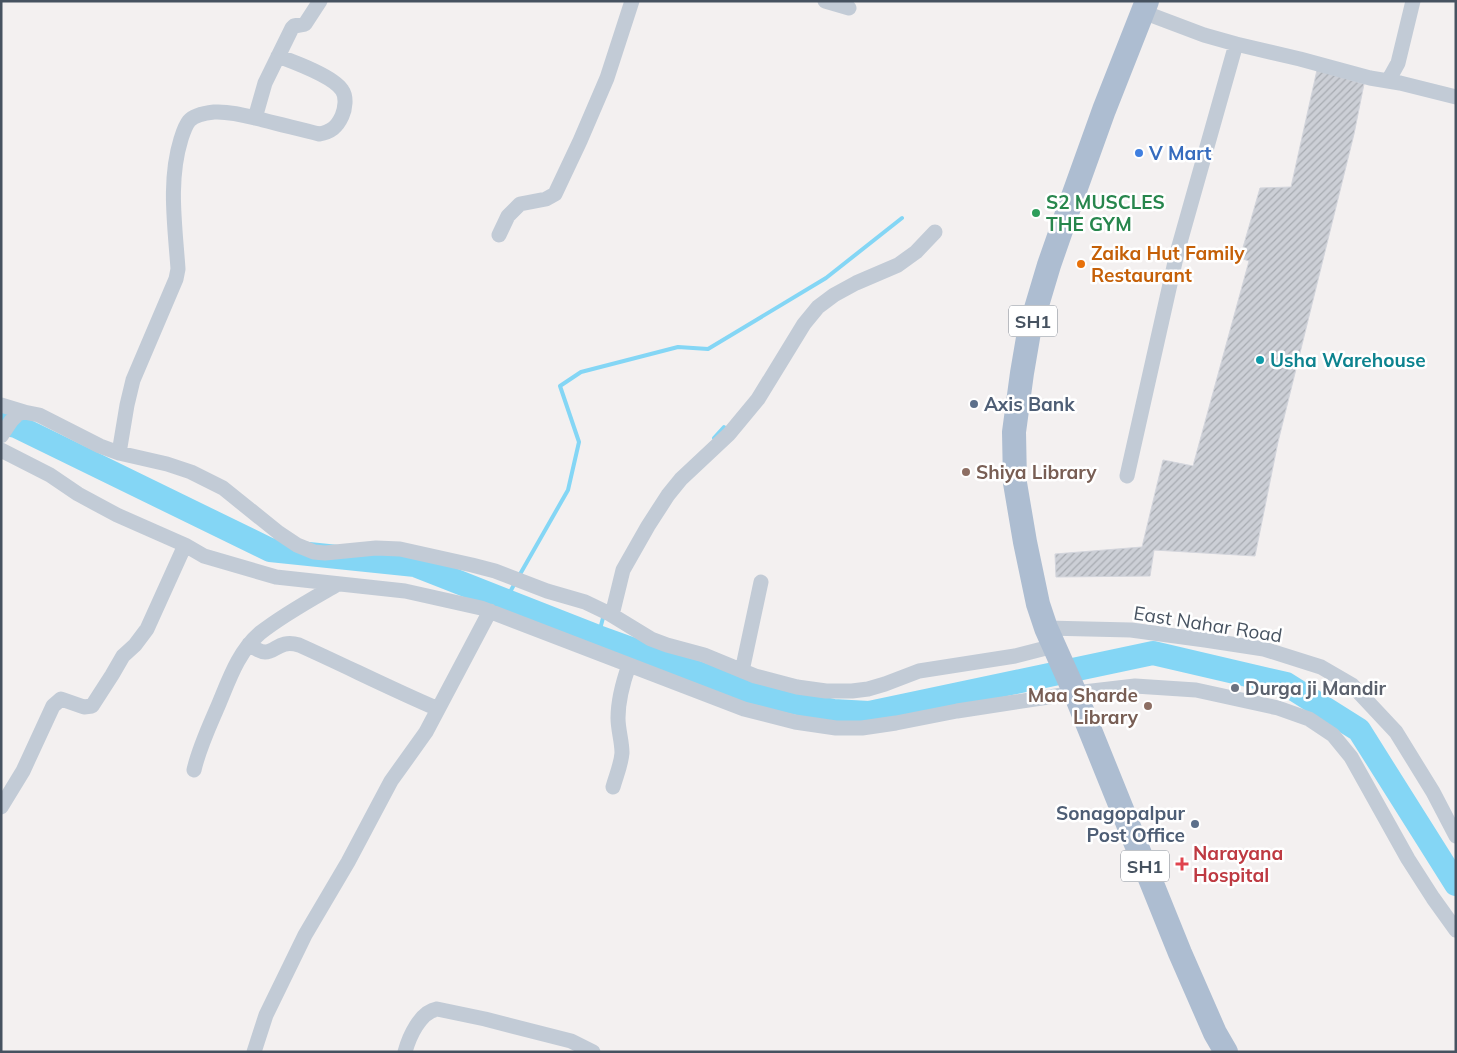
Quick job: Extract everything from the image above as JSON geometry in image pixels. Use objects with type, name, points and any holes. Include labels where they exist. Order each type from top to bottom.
[{"type":"main road","name":"SH1","points":[[1145,7],[1104,110],[1055,249],[1030,332],[1014,432],[1016,482],[1025,542],[1036,596],[1052,642],[1072,686],[1180,953],[1215,1033],[1226,1052]]},
{"type":"street","points":[[255,118],[266,83],[292,28],[305,24],[320,1]]},
{"type":"street","points":[[499,234],[508,216],[520,204],[546,199],[554,194],[580,141],[607,78],[632,1]]},
{"type":"street","points":[[824,1],[849,8]]},
{"type":"street","points":[[1388,81],[1398,63],[1413,1]]},
{"type":"street","points":[[1145,7],[1204,35],[1370,78],[1456,97]]},
{"type":"street","points":[[1126,476],[1177,253],[1236,44]]},
{"type":"street","points":[[119,453],[126,405],[133,380],[176,279],[178,269],[174,177],[176,155],[184,128],[190,120],[197,116],[215,112],[232,113],[319,134],[329,132],[334,128],[343,113],[345,97],[343,90],[322,75],[278,56]]},
{"type":"street","points":[[611,614],[623,570],[668,495],[681,479],[729,434],[758,399],[804,324],[818,307],[834,295],[856,283],[898,265],[916,252],[935,232]]},
{"type":"street","name":"East Nahar Road","points":[[1,405],[39,415],[100,446],[119,453],[167,464],[191,472],[223,488],[285,537],[304,549],[326,553],[376,548],[400,549],[472,564],[547,591],[585,602],[611,614],[651,639],[704,655],[755,676],[797,687],[826,691],[868,689],[919,671],[1015,656],[1052,642],[1131,630],[1264,649],[1321,667],[1352,685],[1396,732],[1433,792],[1456,836]]},
{"type":"street","points":[[1,436],[11,421],[18,414],[24,412]]},
{"type":"street","points":[[1,450],[50,475],[78,494],[117,515],[185,545],[204,556],[276,577],[405,591],[481,608],[744,709],[795,722],[836,728],[862,728],[896,724],[1072,686],[1135,686],[1196,690],[1278,708],[1309,719],[1333,735],[1351,757],[1408,859],[1432,898],[1456,930]]},
{"type":"street","points":[[1,807],[24,771],[58,701],[64,699],[84,707],[92,706],[123,656],[147,629],[185,545]]},
{"type":"street","points":[[742,671],[761,582]]},
{"type":"street","points":[[194,770],[198,754],[241,655],[259,634],[338,584]]},
{"type":"street","points":[[254,1052],[266,1015],[305,935],[348,862],[391,781],[426,732],[490,611]]},
{"type":"street","points":[[250,644],[258,652],[266,653],[283,644],[299,645],[438,709]]},
{"type":"street","points":[[613,787],[622,752],[618,718],[619,702],[629,665]]},
{"type":"street","points":[[405,1052],[411,1033],[431,1010],[485,1019],[571,1041],[593,1052]]},
{"type":"building","name":"Usha Warehouse","points":[[1317,70],[1364,84],[1354,134],[1278,442],[1255,556],[1154,550],[1150,576],[1056,577],[1055,554],[1142,547],[1163,460],[1193,466],[1249,261],[1240,258],[1260,188],[1291,187]]},
{"type":"waterway","points":[[519,576],[568,490],[579,442],[560,386],[581,372],[678,347],[708,349],[826,278],[902,218]]},
{"type":"waterway","points":[[1,423],[16,426],[270,550],[415,565],[598,637],[753,693],[833,711],[869,713],[1153,653],[1286,684],[1359,730],[1456,884]]},
{"type":"waterway","points":[[714,438],[724,427]]},
{"type":"waterway","points":[[505,601],[515,583]]},
{"type":"waterway","points":[[598,637],[604,614]]},
{"type":"place","name":"V Mart","points":[[1139,153]]},
{"type":"place","name":"S2 MUSCLES THE GYM","points":[[1036,213]]},
{"type":"place","name":"Zaika Hut Family Restaurant","points":[[1081,264]]},
{"type":"place","name":"Usha Warehouse","points":[[1260,360]]},
{"type":"place","name":"Axis Bank","points":[[974,404]]},
{"type":"place","name":"Shiya Library","points":[[966,472]]},
{"type":"place","name":"Durga ji Mandir","points":[[1235,688]]},
{"type":"place","name":"Maa Sharde Library","points":[[1148,706]]},
{"type":"place","name":"Sonagopalpur Post Office","points":[[1195,824]]},
{"type":"place","name":"Narayana Hospital","points":[[1182,864]]}]
